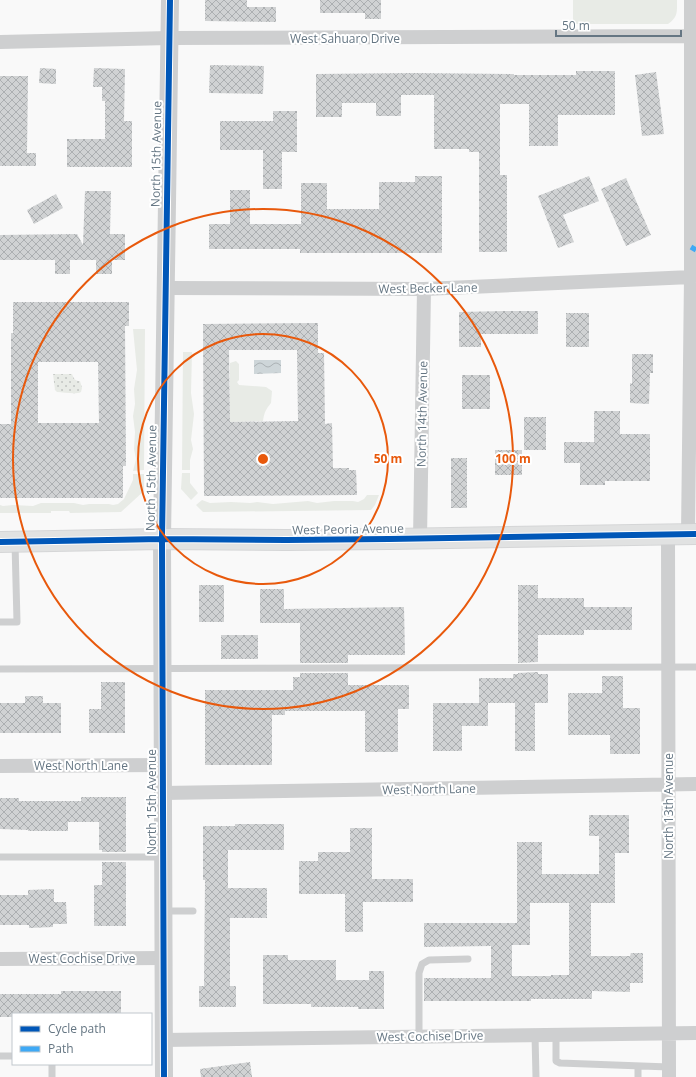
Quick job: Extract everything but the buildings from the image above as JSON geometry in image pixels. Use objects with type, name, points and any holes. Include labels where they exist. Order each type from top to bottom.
[{"type":"main road","name":"West Peoria Avenue","points":[[8,542],[162,539],[420,539],[692,534]]},
{"type":"street","name":"North 15th Avenue","points":[[164,1077],[162,539],[170,0]]},
{"type":"street","points":[[691,0],[692,534]]},
{"type":"street","name":"West Sahuaro Drive","points":[[0,42],[169,38],[690,36]]},
{"type":"street","name":"West Becker Lane","points":[[165,288],[424,289],[691,277]]},
{"type":"street","name":"North 14th Avenue","points":[[420,539],[424,289]]},
{"type":"street","name":"North 13th Avenue","points":[[668,534],[669,1072]]},
{"type":"street","name":"West North Lane","points":[[0,766],[162,765]]},
{"type":"street","name":"West North Lane","points":[[162,793],[696,784]]},
{"type":"street","name":"West Cochise Drive","points":[[0,958],[163,958]]},
{"type":"street","name":"West Cochise Drive","points":[[164,1040],[696,1032]]},
{"type":"lane","points":[[0,622],[17,622],[8,542]]},
{"type":"lane","points":[[0,669],[696,667]]},
{"type":"lane","points":[[0,857],[162,858]]},
{"type":"lane","points":[[163,911],[193,911]]},
{"type":"lane","points":[[418,1036],[419,973],[422,964],[429,960],[468,959]]},
{"type":"lane","points":[[556,1034],[556,1061],[560,1063],[638,1066],[669,1072]]},
{"type":"lane","points":[[535,1035],[536,1077]]},
{"type":"lane","points":[[0,1056],[12,1056]]},
{"type":"lane","points":[[52,1065],[52,1077]]},
{"type":"lane","points":[[638,1066],[638,1077]]},
{"type":"shaded area","points":[[573,0],[677,0],[677,11],[674,19],[668,24],[573,24]]},
{"type":"shaded area","points":[[133,329],[145,329],[144,470],[133,471],[136,459],[134,449],[135,432],[133,416],[135,404],[134,389],[137,370]]},
{"type":"shaded area","points":[[183,352],[192,352],[191,393],[194,414],[191,440],[193,449],[190,460],[190,470],[182,470]]},
{"type":"shaded area","points":[[236,361],[239,364],[239,380],[237,382],[239,385],[266,387],[272,391],[271,403],[266,411],[263,421],[230,422],[230,363]]},
{"type":"shaded area","points":[[53,374],[72,374],[77,381],[80,381],[82,388],[81,392],[57,392],[55,390]]},
{"type":"shaded area","points":[[182,473],[190,473],[190,483],[198,493],[191,500],[181,489]]},
{"type":"shaded area","points":[[133,474],[144,474],[144,491],[121,512],[70,513],[69,511],[51,511],[51,513],[0,513],[0,505],[33,506],[41,503],[74,503],[83,505],[118,504],[124,499],[133,480]]},
{"type":"shaded area","points":[[367,495],[379,495],[371,510],[203,512],[196,505],[202,500],[210,503],[257,502],[273,504],[308,501],[317,503],[334,501],[358,502],[364,499]]},
{"type":"water","points":[[254,360],[281,360],[281,373],[254,374]]},
{"type":"marked path","points":[[691,247],[696,250]]},
{"type":"cycle path","points":[[164,1077],[162,539],[170,0]]},
{"type":"cycle path","points":[[0,542],[162,539],[389,539],[696,534]]}]
